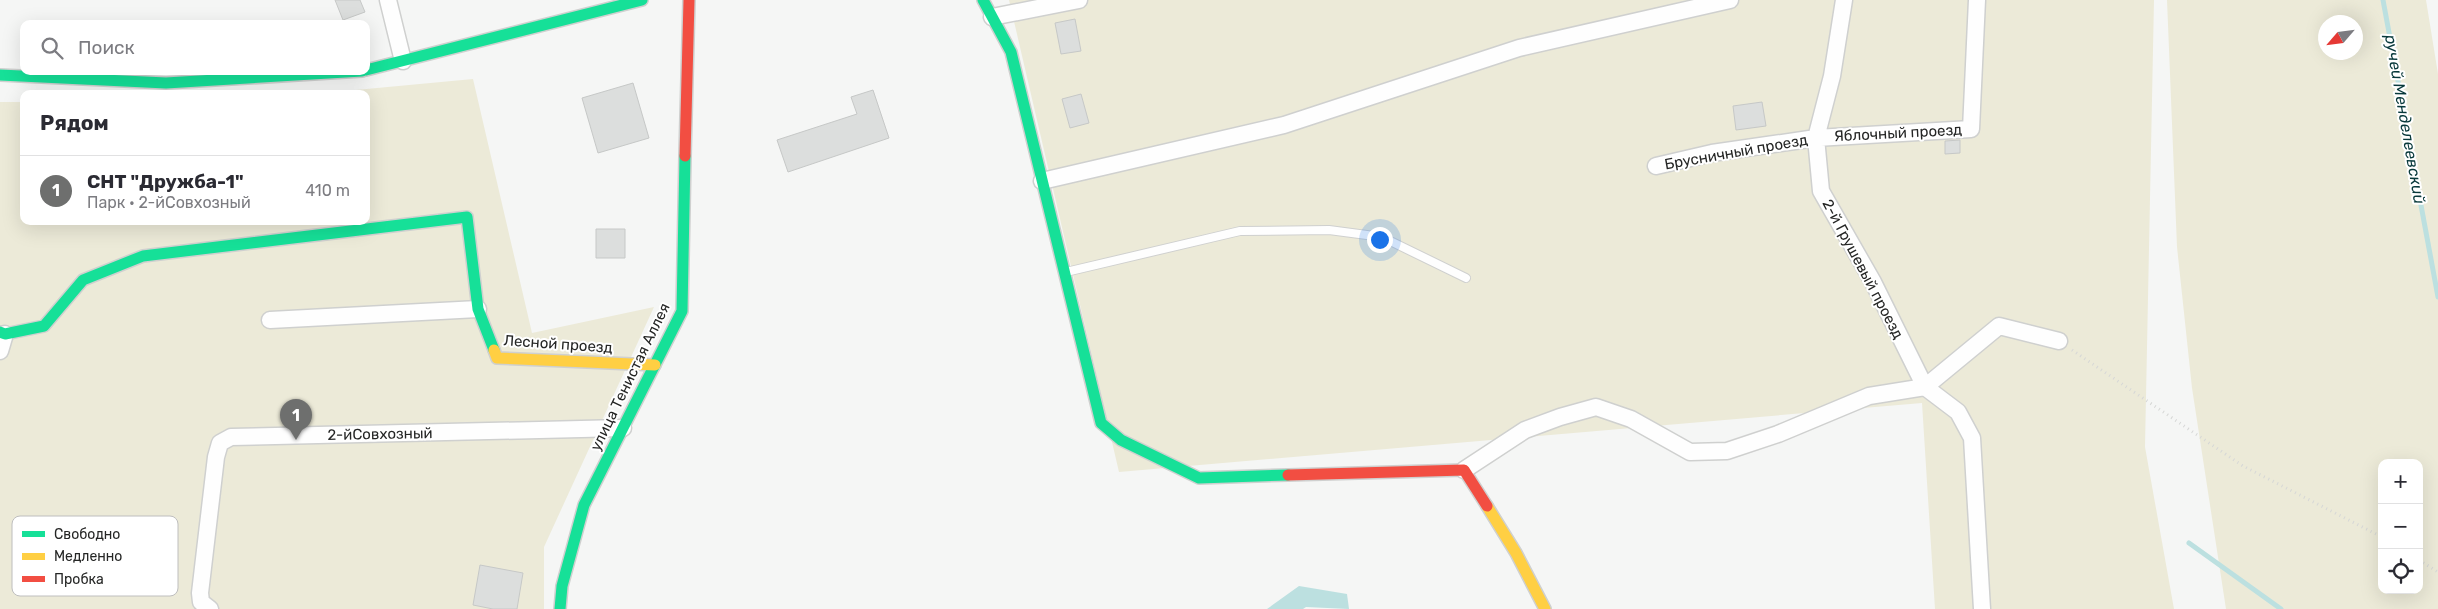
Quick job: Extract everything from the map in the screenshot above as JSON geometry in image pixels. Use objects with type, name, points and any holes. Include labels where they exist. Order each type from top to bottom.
[{"type":"street","points":[[388,0],[404,62]]},
{"type":"street","points":[[370,69],[642,0]]},
{"type":"street","name":"улица Тенистая Аллея","points":[[560,609],[562,586],[584,505],[682,311],[689,0]]},
{"type":"street","points":[[983,0],[1011,52],[1101,423],[1121,440],[1199,478],[1464,470],[1525,430],[1560,417],[1596,407],[1630,418],[1690,452],[1727,451],[1778,434],[1869,396],[1925,387],[1998,326],[2059,341]]},
{"type":"street","points":[[992,17],[1079,0]]},
{"type":"street","points":[[1042,181],[1284,125],[1519,48],[1730,0]]},
{"type":"street","name":"2-й Грушевый проезд","points":[[1844,0],[1832,76],[1816,138],[1821,191],[1874,282],[1925,387]]},
{"type":"street","name":"Яблочный проезд","points":[[1816,138],[1971,129],[1977,0]]},
{"type":"street","points":[[0,75],[166,83],[297,75]]},
{"type":"street","name":"Брусничный проезд","points":[[1656,166],[1712,153],[1816,138]]},
{"type":"street","name":"Лесной проезд","points":[[2,333],[44,326],[83,280],[143,256],[467,217],[478,309],[497,358],[655,365]]},
{"type":"street","points":[[270,320],[478,309]]},
{"type":"street","points":[[0,351],[2,333]]},
{"type":"street","points":[[1925,387],[1958,412],[1972,438],[1982,609]]},
{"type":"street","name":"2-йСовхозный","points":[[210,609],[201,602],[200,593],[216,457],[220,442],[231,437],[623,428]]},
{"type":"street","points":[[1464,470],[1516,553],[1545,609]]},
{"type":"lane","points":[[1064,273],[1240,231],[1329,230],[1382,237],[1466,278]]},
{"type":"path","points":[[2059,341],[2243,466],[2378,535]]},
{"type":"path","points":[[2423,563],[2438,572]]},
{"type":"shaded area","points":[[1009,0],[2154,0],[2145,447],[2174,609],[1935,609],[1922,403],[1119,472]]},
{"type":"shaded area","points":[[2167,0],[2426,0],[2438,74],[2438,609],[2226,609],[2192,388],[2177,247]]},
{"type":"shaded area","points":[[473,79],[532,333],[654,307],[544,547],[544,609],[0,609],[0,102],[20,102],[20,225],[370,225],[370,90],[356,90]]},
{"type":"water","points":[[1299,586],[1347,594],[1349,609],[1306,607],[1303,609],[1267,609]]},
{"type":"building","points":[[335,0],[360,0],[365,12],[343,20]]},
{"type":"building","points":[[1075,19],[1081,51],[1061,54],[1055,23]]},
{"type":"building","points":[[633,83],[649,138],[598,153],[582,98]]},
{"type":"building","points":[[873,90],[889,138],[788,172],[777,140],[857,114],[851,97]]},
{"type":"building","points":[[1081,94],[1089,123],[1070,128],[1062,99]]},
{"type":"building","points":[[1762,102],[1766,126],[1736,130],[1733,106]]},
{"type":"building","points":[[1960,140],[1960,153],[1945,154],[1945,141]]},
{"type":"building","points":[[596,229],[625,229],[625,258],[596,258]]},
{"type":"building","points":[[480,565],[523,573],[517,609],[493,609],[473,605]]},
{"type":"waterway","name":"ручей Менделеевский","points":[[2383,0],[2438,297]]},
{"type":"waterway","points":[[2189,543],[2281,609]]},
{"type":"traffic: fast","points":[[370,69],[642,0]]},
{"type":"traffic: fast","points":[[983,0],[1011,52],[1101,423],[1121,440],[1199,478],[1288,475]]},
{"type":"traffic: fast","points":[[0,75],[166,83],[297,75]]},
{"type":"traffic: fast","points":[[560,609],[562,586],[584,505],[682,311],[685,156]]},
{"type":"traffic: fast","points":[[0,332],[5,334],[44,326],[83,280],[143,256],[467,217],[478,309],[494,350]]},
{"type":"traffic: slow","points":[[494,350],[497,358],[655,365]]},
{"type":"traffic: slow","points":[[1487,506],[1516,553],[1545,609]]},
{"type":"traffic: jam","points":[[685,156],[689,0]]},
{"type":"traffic: jam","points":[[1288,475],[1464,470],[1487,506]]},
{"type":"place","name":"СНТ \"Дружба-1\"","points":[[296,440]]}]
